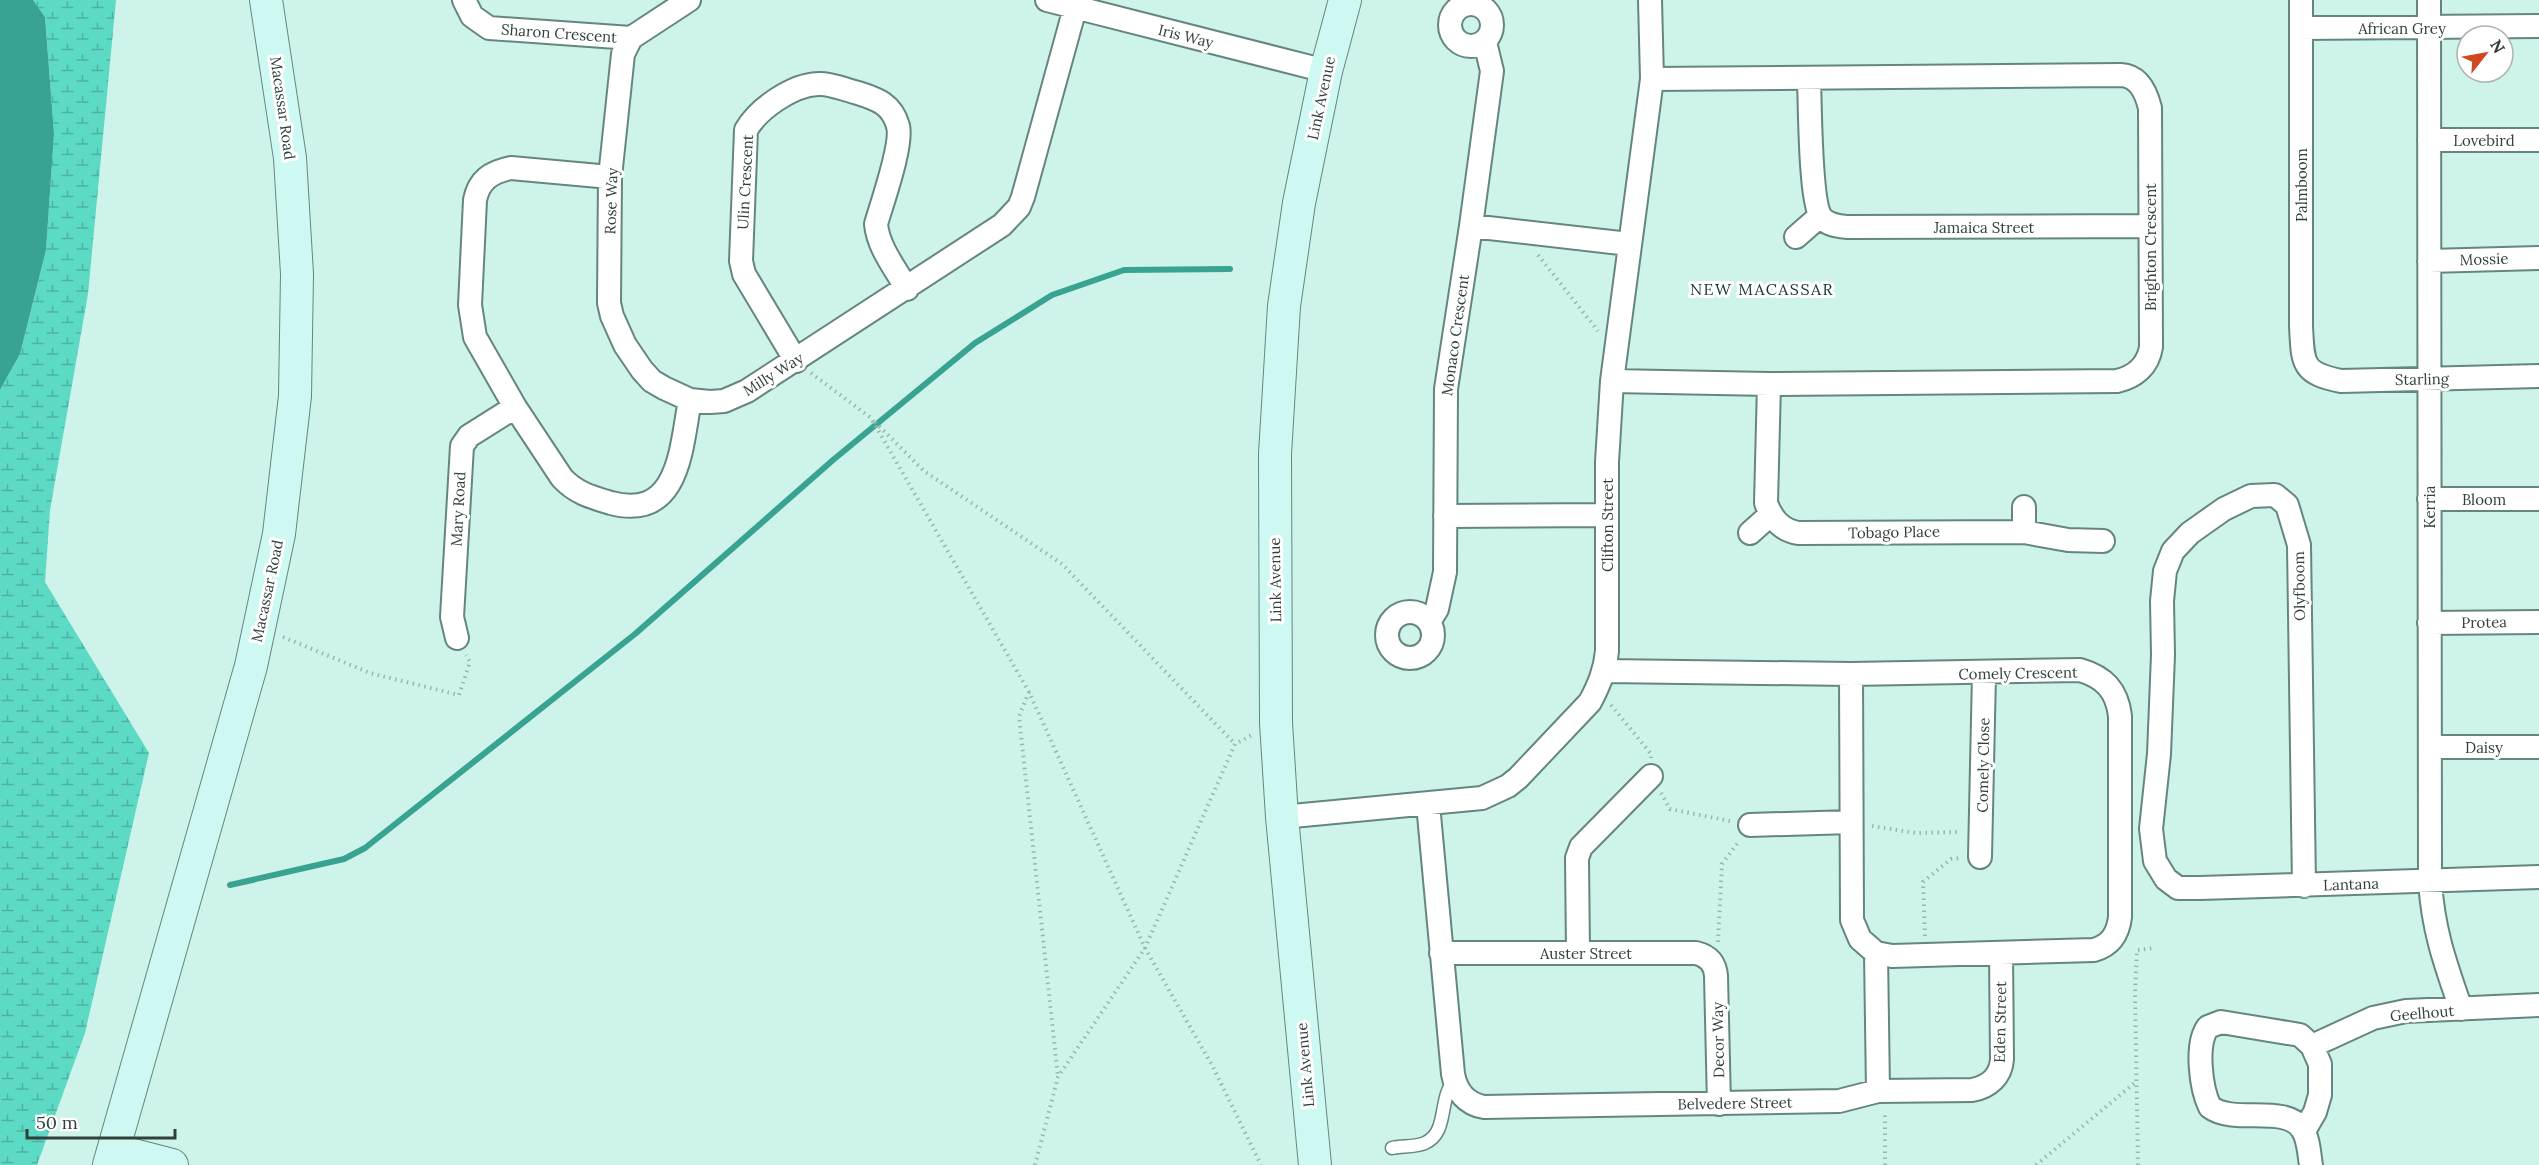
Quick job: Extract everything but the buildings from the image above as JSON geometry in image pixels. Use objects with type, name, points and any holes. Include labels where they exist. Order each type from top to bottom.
[{"type":"street","name":"Macassar Road","points":[[111,1158],[261,628],[279,534],[295,396],[297,331],[295,229],[290,158],[266,0]]},
{"type":"street","name":"Sharon Crescent","points":[[464,0],[477,20],[496,29],[632,38]]},
{"type":"street","points":[[632,38],[689,0]]},
{"type":"street","name":"Iris Way","points":[[1047,0],[1326,71]]},
{"type":"street","name":"Link Avenue","points":[[1315,1165],[1282,817],[1276,723],[1275,454],[1283,318],[1299,203],[1326,71],[1345,0]]},
{"type":"street","name":"Clifton Street","points":[[1601,680],[1608,616],[1607,462],[1612,381],[1652,79],[1650,0]]},
{"type":"street","name":"Palmboom","points":[[2301,0],[2301,326],[2305,361],[2309,369]]},
{"type":"street","name":"Kerria","points":[[2429,0],[2430,881],[2432,916],[2461,1009]]},
{"type":"street","name":"Milly Way","points":[[690,400],[710,402],[735,398],[796,361],[1002,225],[1019,207],[1075,8]]},
{"type":"street","name":"African Grey","points":[[2301,28],[2429,29],[2539,26]]},
{"type":"street","name":"Rose Way","points":[[632,38],[625,47],[620,63],[610,177],[609,303],[612,316],[625,345],[647,376],[664,388],[690,400]]},
{"type":"street","name":"Monaco Crescent","points":[[1429,622],[1437,609],[1445,572],[1446,389],[1471,226],[1491,71],[1485,42]]},
{"type":"street","name":"Brighton Crescent","points":[[1612,381],[1769,384],[2116,381],[2125,379],[2142,367],[2150,355],[2150,108],[2138,81],[2127,75],[1652,79]]},
{"type":"street","points":[[1796,237],[1820,216],[1814,181],[1809,79]]},
{"type":"street","name":"Ulin Crescent","points":[[796,361],[744,274],[741,261],[747,130],[752,121],[775,102],[800,89],[817,84],[879,100],[890,109],[898,124],[898,142],[876,224],[880,243],[907,289]]},
{"type":"street","name":"Lovebird","points":[[2429,140],[2539,140]]},
{"type":"street","points":[[610,177],[511,168],[491,174],[477,188],[470,293],[471,322],[475,337],[515,407],[562,478],[570,486],[589,497],[623,506],[635,506],[660,496],[676,474],[690,400]]},
{"type":"street","name":"Jamaica Street","points":[[1820,216],[1827,223],[1847,227],[2150,226]]},
{"type":"street","points":[[1471,226],[1629,244]]},
{"type":"street","name":"Mossie","points":[[2429,261],[2539,258]]},
{"type":"street","name":"Starling","points":[[2309,369],[2318,376],[2341,381],[2539,376]]},
{"type":"street","points":[[1750,533],[1770,514],[1766,503],[1769,384]]},
{"type":"street","name":"Mary Road","points":[[457,638],[452,616],[462,446],[469,436],[515,407]]},
{"type":"street","name":"Olyfboom","points":[[2166,879],[2155,861],[2151,830],[2159,754],[2163,655],[2162,601],[2165,571],[2173,551],[2190,533],[2224,509],[2251,496],[2275,495],[2287,505],[2299,545],[2304,886]]},
{"type":"street","name":"Bloom","points":[[2429,499],[2539,499]]},
{"type":"street","points":[[2024,507],[2024,532]]},
{"type":"street","name":"Tobago Place","points":[[1770,514],[1788,531],[1798,533],[2024,532],[2068,540],[2103,541]]},
{"type":"street","points":[[1445,516],[1607,515]]},
{"type":"street","name":"Protea","points":[[2429,623],[2539,622]]},
{"type":"street","name":"Comely Crescent","points":[[1601,680],[1851,674],[1984,674],[2080,670],[2097,675],[2115,694],[2120,716],[2120,917],[2114,937],[2104,947],[2094,950],[1892,956],[1876,953]]},
{"type":"street","points":[[1851,674],[1852,920],[1860,939],[1876,953],[1882,1091]]},
{"type":"street","name":"Comely Close","points":[[1980,857],[1984,674]]},
{"type":"street","points":[[1282,817],[1482,798],[1508,786],[1590,702],[1601,680]]},
{"type":"street","name":"Daisy","points":[[2430,747],[2539,747]]},
{"type":"street","points":[[1578,953],[1577,858],[1581,847],[1651,776]]},
{"type":"street","points":[[1428,804],[1454,1081]]},
{"type":"street","points":[[1750,825],[1851,822]]},
{"type":"street","name":"Lantana","points":[[2166,879],[2178,888],[2304,886],[2539,876]]},
{"type":"street","name":"Auster Street","points":[[1441,953],[1696,953],[1710,959],[1716,973]]},
{"type":"street","name":"Eden Street","points":[[1882,1091],[1972,1090],[1984,1086],[1995,1078],[2001,1064],[2001,953]]},
{"type":"street","name":"Decor Way","points":[[1716,973],[1719,1104]]},
{"type":"street","name":"Geelhout","points":[[2312,1046],[2373,1018],[2406,1011],[2539,1005]]},
{"type":"street","points":[[2304,1131],[2315,1112],[2320,1095],[2320,1064],[2312,1046],[2300,1035],[2221,1022],[2208,1027],[2202,1042],[2202,1084],[2210,1107],[2225,1114],[2287,1118],[2297,1122],[2304,1131],[2311,1165]]},
{"type":"street","name":"Belvedere Street","points":[[1454,1081],[1468,1101],[1484,1107],[1839,1101],[1882,1091]]},
{"type":"street","points":[[111,1158],[172,1165]]},
{"type":"lane","points":[[1392,1148],[1423,1144],[1435,1135],[1440,1129],[1447,1090],[1454,1081]]},
{"type":"path","points":[[1519,231],[1615,353]]},
{"type":"path","points":[[796,361],[872,418],[924,471],[1062,564],[1235,744]]},
{"type":"path","points":[[872,418],[1029,692],[1145,948],[1213,1067],[1261,1165]]},
{"type":"path","points":[[261,628],[370,673],[459,695],[470,662],[457,638]]},
{"type":"path","points":[[1601,680],[1651,754],[1651,776],[1670,809],[1750,825],[1722,864],[1716,973]]},
{"type":"path","points":[[1029,692],[1019,716],[1058,1077]]},
{"type":"path","points":[[1035,1165],[1058,1077],[1145,948],[1235,744],[1276,723]]},
{"type":"path","points":[[1851,822],[1916,833],[1982,831]]},
{"type":"path","points":[[1925,955],[1923,882],[1951,859]]},
{"type":"path","points":[[2138,1165],[2135,993],[2137,950],[2154,948]]},
{"type":"path","points":[[2036,1165],[2137,1081]]},
{"type":"path","points":[[1882,1091],[1885,1165]]},
{"type":"green space","points":[[33,0],[116,0],[88,294],[50,510],[45,582],[149,753],[85,1033],[37,1165],[0,1165],[0,390],[20,354],[46,250],[54,134],[45,17]]},
{"type":"shaded area","points":[[0,0],[33,0],[45,17],[54,134],[46,250],[20,354],[0,390]]},
{"type":"waterway","points":[[230,885],[344,859],[365,848],[635,634],[833,460],[975,343],[1052,295],[1124,270],[1230,269]]},
{"type":"district","name":"NEW MACASSAR","points":[[1762,289]]}]
